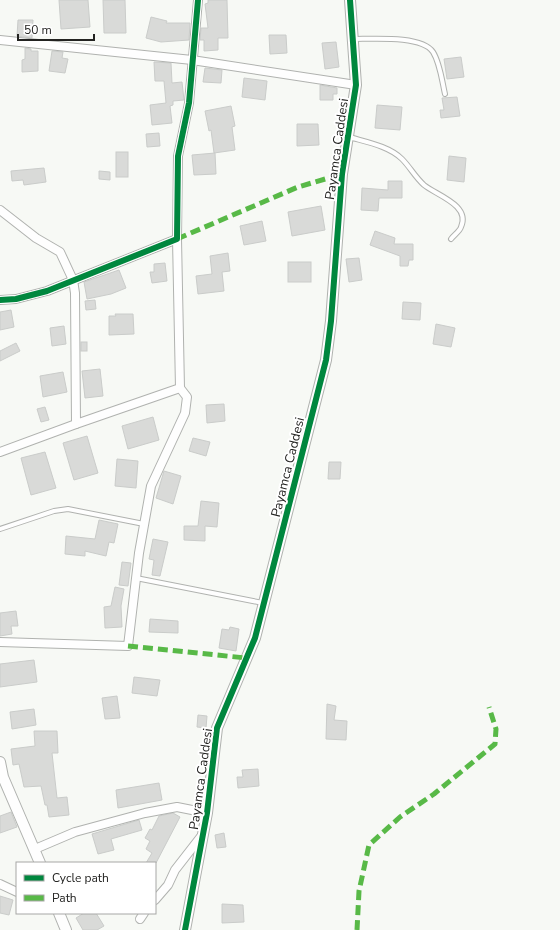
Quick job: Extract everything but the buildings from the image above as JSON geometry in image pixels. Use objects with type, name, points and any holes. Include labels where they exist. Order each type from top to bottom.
[{"type":"street","points":[[0,642],[128,646],[136,578],[151,486],[185,413],[187,397],[180,388],[176,239],[178,156],[188,103],[198,0]]},
{"type":"street","name":"Payamca Caddesi","points":[[185,930],[207,813],[217,728],[255,638],[326,360],[331,321],[340,190],[356,84],[350,0]]},
{"type":"street","points":[[0,40],[192,60],[356,84]]},
{"type":"street","points":[[0,210],[36,238],[60,252],[73,280],[75,293],[76,424]]},
{"type":"street","points":[[0,300],[16,299],[47,291],[176,239]]},
{"type":"street","points":[[0,452],[180,388]]},
{"type":"street","points":[[0,762],[3,776],[40,862]]},
{"type":"street","points":[[35,848],[75,832],[161,810],[177,807],[207,813]]},
{"type":"street","points":[[156,899],[168,885],[175,870],[203,834]]},
{"type":"street","points":[[0,884],[16,892]]},
{"type":"street","points":[[59,914],[66,930]]},
{"type":"lane","points":[[353,39],[393,40],[424,44],[431,49],[436,56],[445,94]]},
{"type":"lane","points":[[347,136],[393,152],[404,161],[425,186],[455,202],[461,212],[462,222],[461,227],[451,238]]},
{"type":"lane","points":[[0,529],[54,511],[68,509],[144,524]]},
{"type":"lane","points":[[136,578],[264,603]]},
{"type":"marked path","points":[[177,239],[298,187],[342,174]]},
{"type":"marked path","points":[[128,646],[246,658]]},
{"type":"marked path","points":[[357,930],[359,891],[369,845],[400,817],[434,794],[495,744],[496,729],[489,707]]},
{"type":"cycle path","points":[[0,300],[16,299],[47,291],[177,239],[178,156],[189,103],[198,0]]},
{"type":"cycle path","points":[[185,930],[207,813],[217,728],[255,638],[326,360],[331,321],[342,174],[356,85],[350,0]]}]
